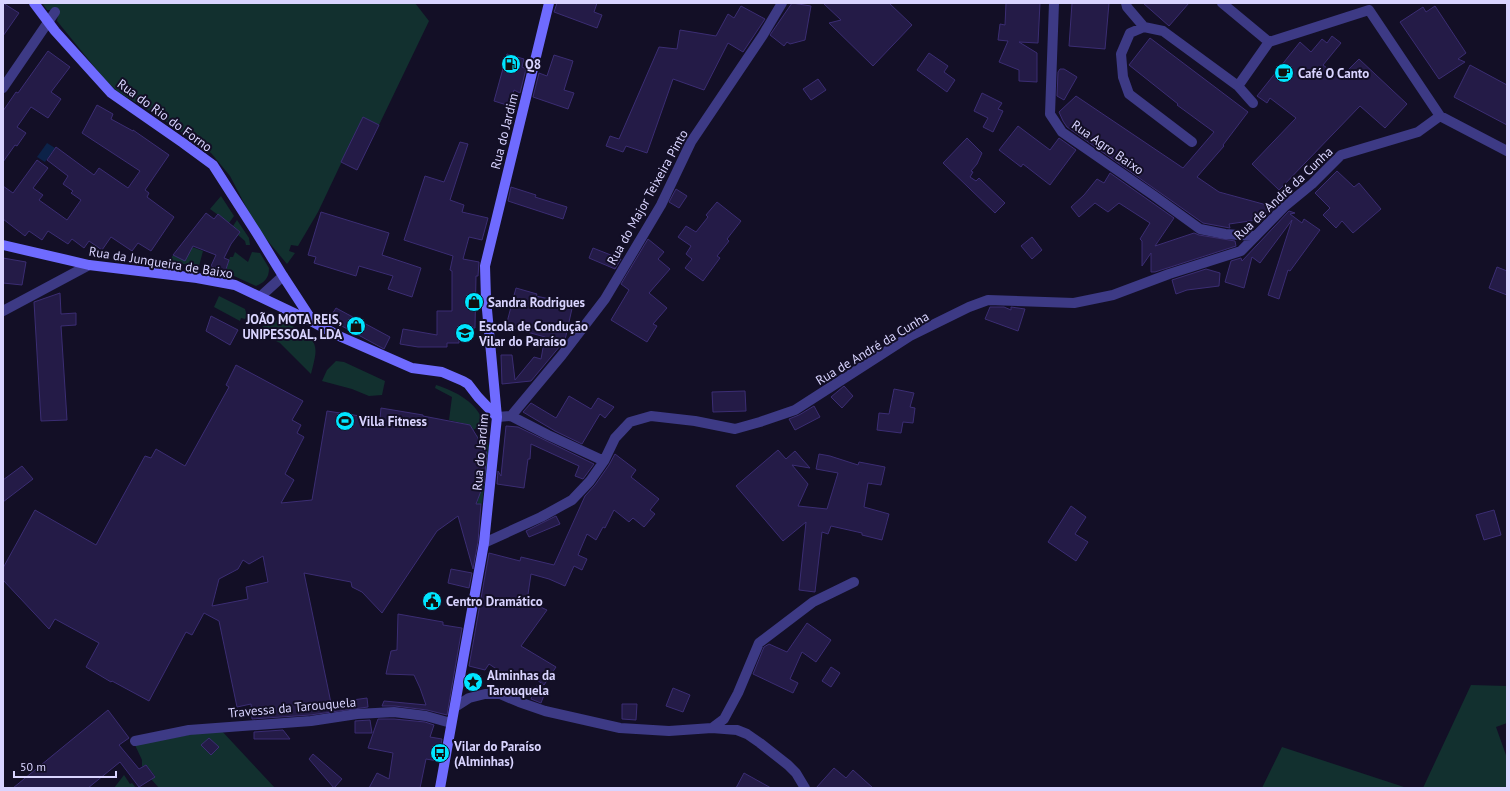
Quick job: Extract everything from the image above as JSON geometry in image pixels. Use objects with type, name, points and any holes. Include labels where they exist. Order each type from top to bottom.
[{"type":"street","name":"Rua do Rio do Forno","points":[[34,3],[48,23],[111,93],[213,165],[282,276],[313,322]]},
{"type":"street","name":"Rua do Jardim","points":[[440,788],[484,543],[498,417],[486,299],[485,266],[549,3]]},
{"type":"street","name":"Rua do Major Teixeira Pinto","points":[[511,416],[562,355],[605,299],[661,205],[691,142],[763,35],[782,3]]},
{"type":"street","name":"Rua Agro Baixo","points":[[1054,3],[1050,114],[1062,132],[1153,194],[1200,229],[1225,234],[1255,236]]},
{"type":"street","points":[[1126,3],[1127,7],[1144,27],[1163,31],[1238,86],[1253,103]]},
{"type":"street","points":[[1222,3],[1269,42]]},
{"type":"street","points":[[1238,86],[1269,42],[1370,6],[1440,116],[1507,151]]},
{"type":"street","points":[[3,88],[55,12]]},
{"type":"street","points":[[1144,27],[1130,34],[1121,54],[1123,77],[1129,94],[1192,142]]},
{"type":"street","name":"Rua de André da Cunha","points":[[484,543],[541,517],[572,500],[590,481],[604,461],[615,438],[630,422],[651,416],[695,421],[735,429],[795,410],[910,336],[969,307],[988,300],[1074,303],[1113,295],[1169,274],[1241,251],[1284,207],[1312,184],[1342,154],[1418,132],[1440,116]]},
{"type":"street","name":"Rua da Junqueira de Baixo","points":[[3,245],[90,265],[197,278],[235,286],[261,296],[339,336],[412,368],[442,372],[463,381],[468,384],[478,397],[498,417]]},
{"type":"street","points":[[3,311],[90,265]]},
{"type":"street","points":[[261,296],[282,276]]},
{"type":"street","points":[[498,417],[511,416],[604,461]]},
{"type":"street","points":[[712,728],[724,719],[738,693],[759,643],[813,602],[854,582]]},
{"type":"street","points":[[455,707],[469,698],[485,694],[500,694],[545,711],[620,728],[669,732],[712,728],[737,730],[747,734],[788,765],[805,788]]},
{"type":"street","name":"Travessa da Tarouquela","points":[[135,741],[189,730],[311,721],[357,714],[394,712],[426,716],[452,722]]},
{"type":"green space","points":[[42,3],[415,3],[429,21],[379,125],[363,117],[318,212],[298,246],[291,245],[289,251],[295,253],[287,264],[257,228],[230,176],[211,153],[161,118],[117,91],[105,80],[57,21],[58,15],[52,10],[47,10]]},
{"type":"green space","points":[[221,196],[234,216],[229,223],[210,209]]},
{"type":"green space","points":[[237,220],[249,238],[250,245],[246,245],[245,241],[238,235],[240,232],[233,226]]},
{"type":"green space","points":[[192,247],[203,251],[199,266],[169,262],[173,255],[185,260]]},
{"type":"green space","points":[[235,252],[248,262],[252,252],[260,253],[269,268],[267,277],[262,283],[256,286],[225,272],[230,257],[233,257]]},
{"type":"green space","points":[[219,296],[245,309],[247,316],[245,319],[241,318],[240,321],[214,307]]},
{"type":"green space","points":[[273,320],[296,328],[310,337],[315,347],[315,359],[311,374],[280,343],[258,332],[267,322]]},
{"type":"green space","points":[[336,361],[344,362],[385,381],[382,395],[369,396],[352,389],[322,381],[327,370]]},
{"type":"green space","points":[[436,385],[465,399],[481,416],[484,424],[473,430],[470,425],[449,420],[452,397],[435,388]]},
{"type":"green space","points":[[485,430],[489,447],[486,475],[481,473],[484,448],[477,436]]},
{"type":"green space","points":[[481,479],[485,480],[482,504],[477,504],[479,495]]},
{"type":"green space","points":[[1471,685],[1507,686],[1507,723],[1496,727],[1507,758],[1507,788],[1423,788]]},
{"type":"green space","points":[[220,729],[275,788],[159,788],[151,779],[155,776],[146,765],[142,767],[142,760],[135,745]]},
{"type":"green space","points":[[1282,747],[1407,788],[1262,788]]},
{"type":"green space","points":[[124,775],[130,784],[132,783],[136,788],[114,788]]},
{"type":"water","points":[[47,143],[55,148],[45,162],[37,157]]},
{"type":"building","points":[[3,3],[19,13],[3,36]]},
{"type":"building","points":[[557,3],[597,3],[594,12],[602,15],[597,28],[554,12]]},
{"type":"building","points":[[792,3],[811,6],[805,40],[790,44],[787,42],[784,46],[770,35]]},
{"type":"building","points":[[823,3],[889,3],[912,25],[873,66],[829,23],[841,20]]},
{"type":"building","points":[[1006,3],[1040,3],[1038,43],[1019,42],[1037,53],[1037,82],[1019,81],[1019,70],[999,62],[1008,41],[998,40],[1000,24],[1005,25]]},
{"type":"building","points":[[1072,3],[1109,3],[1105,49],[1069,46]]},
{"type":"building","points":[[1143,3],[1189,3],[1169,26]]},
{"type":"building","points":[[741,6],[765,19],[743,52],[728,43],[704,90],[673,79],[647,153],[626,146],[623,152],[606,146],[610,136],[619,139],[659,47],[677,49],[680,30],[716,36],[728,14],[734,18]]},
{"type":"building","points":[[1435,6],[1466,53],[1458,59],[1465,62],[1439,79],[1400,22],[1423,7],[1426,12]]},
{"type":"building","points":[[1332,36],[1341,43],[1323,65],[1340,78],[1359,59],[1407,104],[1385,128],[1360,106],[1279,190],[1252,164],[1296,118],[1270,98],[1267,103],[1257,96],[1300,42],[1311,52],[1322,39],[1327,43]]},
{"type":"building","points":[[1150,38],[1248,112],[1223,145],[1224,146],[1197,177],[1219,192],[1274,207],[1264,219],[1229,224],[1230,228],[1203,223],[1067,127],[1063,121],[1059,112],[1076,96],[1183,168],[1214,132],[1177,105],[1178,104],[1129,65]]},
{"type":"building","points":[[48,51],[70,67],[51,92],[61,99],[48,118],[31,107],[17,127],[26,133],[3,162],[3,111]]},
{"type":"building","points":[[929,53],[948,66],[944,72],[955,80],[947,92],[917,70]]},
{"type":"building","points":[[507,54],[524,59],[522,67],[526,69],[520,93],[514,90],[510,106],[494,101]]},
{"type":"building","points":[[554,55],[573,61],[564,90],[574,93],[568,109],[533,97],[539,73],[547,76]]},
{"type":"building","points":[[1470,65],[1507,85],[1507,125],[1454,97]]},
{"type":"building","points":[[1060,69],[1064,69],[1077,77],[1064,100],[1057,96],[1058,72]]},
{"type":"building","points":[[818,79],[826,90],[811,100],[803,89]]},
{"type":"building","points":[[982,93],[1002,103],[998,109],[1003,111],[993,132],[983,127],[988,118],[974,111]]},
{"type":"building","points":[[97,105],[113,114],[111,119],[133,130],[169,155],[145,190],[149,193],[147,197],[174,217],[151,251],[138,243],[132,251],[111,237],[102,250],[89,241],[84,248],[72,239],[68,244],[48,231],[42,240],[29,231],[25,236],[3,219],[3,186],[13,193],[37,160],[48,168],[33,188],[43,195],[39,200],[67,220],[81,200],[71,193],[73,191],[63,184],[68,176],[47,160],[56,147],[94,175],[99,168],[128,188],[140,171],[82,133]]},
{"type":"building","points":[[363,117],[379,125],[357,170],[341,162]]},
{"type":"building","points":[[1018,126],[1050,150],[1059,138],[1076,150],[1050,185],[1023,164],[1021,167],[999,150]]},
{"type":"building","points":[[967,138],[982,153],[977,164],[971,171],[973,172],[970,177],[976,181],[979,178],[1005,203],[995,213],[943,163]]},
{"type":"building","points":[[460,142],[468,144],[450,200],[464,205],[462,212],[488,218],[482,240],[469,237],[463,259],[479,262],[478,276],[476,276],[475,328],[467,328],[467,337],[459,337],[459,343],[447,343],[447,347],[418,347],[400,344],[403,329],[437,335],[437,311],[452,311],[452,271],[450,270],[453,256],[404,240],[425,176],[444,182]]},
{"type":"building","points":[[1337,171],[1354,187],[1359,183],[1381,209],[1353,233],[1342,221],[1336,228],[1323,215],[1330,208],[1315,193]]},
{"type":"building","points":[[1110,173],[1174,218],[1155,246],[1194,233],[1235,241],[1236,246],[1151,272],[1151,253],[1142,266],[1142,241],[1140,239],[1150,223],[1119,203],[1108,212],[1095,203],[1079,217],[1071,207],[1084,195],[1097,179],[1104,183]]},
{"type":"building","points":[[511,187],[536,195],[535,197],[567,207],[563,219],[508,201]]},
{"type":"building","points":[[676,189],[687,196],[679,208],[669,202]]},
{"type":"building","points":[[717,202],[741,221],[727,239],[729,241],[717,256],[720,258],[703,281],[685,268],[692,259],[686,254],[691,246],[678,237],[686,226],[696,232],[708,217],[706,215]]},
{"type":"building","points":[[1289,211],[1295,213],[1290,214],[1302,223],[1304,219],[1320,230],[1290,271],[1288,270],[1279,299],[1268,295],[1292,220],[1260,263],[1252,257],[1244,288],[1225,282],[1231,261],[1241,258],[1242,261]]},
{"type":"building","points":[[321,212],[389,233],[382,255],[421,268],[412,297],[388,289],[393,276],[359,266],[356,276],[314,263],[316,257],[308,255]]},
{"type":"building","points":[[206,213],[214,219],[218,214],[240,232],[231,244],[224,258],[229,260],[225,272],[211,266],[216,255],[193,246],[185,261],[173,255]]},
{"type":"building","points":[[1032,237],[1042,250],[1032,259],[1021,246]]},
{"type":"building","points":[[648,239],[664,252],[658,259],[670,269],[649,293],[667,308],[653,324],[657,326],[647,342],[611,320],[629,290],[621,284]]},
{"type":"building","points":[[593,248],[621,259],[615,269],[589,258]]},
{"type":"building","points":[[3,258],[26,262],[22,285],[3,283]]},
{"type":"building","points":[[1497,267],[1507,271],[1507,295],[1489,288]]},
{"type":"building","points":[[1206,269],[1220,273],[1219,286],[1187,290],[1176,294],[1172,280]]},
{"type":"building","points":[[516,288],[537,294],[536,296],[573,304],[565,340],[531,381],[502,384],[501,355],[512,355],[515,380],[534,357],[541,359],[545,337],[506,326]]},
{"type":"building","points":[[60,293],[61,314],[76,313],[76,325],[61,326],[67,420],[41,421],[34,302]]},
{"type":"building","points":[[990,307],[1004,307],[1011,310],[1011,307],[1025,309],[1018,331],[985,319]]},
{"type":"building","name":"JOÃO MOTA REIS, UNIPESSOAL, LDA","points":[[336,308],[390,337],[384,349],[329,319]]},
{"type":"building","points":[[211,316],[238,330],[230,345],[206,331]]},
{"type":"building","points":[[236,365],[303,401],[292,420],[301,425],[297,433],[304,437],[285,474],[294,480],[281,503],[312,500],[327,411],[380,419],[381,408],[470,425],[487,453],[484,483],[476,504],[481,504],[478,542],[473,569],[458,516],[437,531],[382,613],[362,592],[352,587],[351,582],[304,573],[331,703],[367,698],[368,707],[310,715],[252,719],[251,704],[237,707],[219,621],[204,613],[192,635],[186,632],[149,701],[112,681],[111,682],[86,667],[99,643],[55,619],[49,629],[3,580],[3,568],[35,510],[96,545],[145,456],[151,458],[156,449],[185,466],[229,387],[226,385]],"holes":[[[263,556],[268,582],[246,587],[248,599],[212,606],[219,579],[238,569],[243,560],[249,564]]]},
{"type":"building","points":[[844,386],[853,396],[842,408],[831,397]]},
{"type":"building","points":[[894,389],[914,393],[910,407],[915,408],[913,423],[903,422],[901,433],[877,430],[879,413],[889,414]]},
{"type":"building","points":[[745,391],[746,411],[713,412],[712,392]]},
{"type":"building","points":[[569,396],[591,409],[598,398],[614,407],[605,418],[600,414],[582,444],[555,431],[523,412],[531,403],[556,418]]},
{"type":"building","points":[[814,406],[820,417],[795,430],[789,419]]},
{"type":"building","points":[[506,426],[518,427],[594,464],[583,479],[575,476],[579,466],[531,444],[530,459],[528,459],[524,488],[497,484],[498,471],[501,476]]},
{"type":"building","points":[[778,450],[786,459],[795,451],[810,468],[792,465],[808,484],[798,506],[827,509],[838,473],[816,469],[819,454],[858,465],[859,462],[885,467],[881,485],[868,483],[864,507],[889,514],[882,540],[862,535],[862,533],[831,526],[828,534],[822,532],[815,592],[799,590],[806,522],[783,541],[736,486]]},
{"type":"building","points":[[615,454],[636,470],[631,477],[659,499],[650,510],[655,514],[644,527],[633,518],[629,522],[614,510],[605,528],[603,527],[596,540],[587,534],[578,555],[587,559],[582,570],[574,566],[565,586],[549,579],[531,574],[527,601],[547,610],[521,646],[556,667],[544,685],[521,669],[515,678],[507,676],[489,664],[485,670],[469,666],[489,553],[520,561],[521,557],[554,565],[585,496],[595,485]]},
{"type":"building","points":[[22,466],[33,479],[3,502],[3,480]]},
{"type":"building","points":[[1071,506],[1086,517],[1075,534],[1088,542],[1076,561],[1048,542]]},
{"type":"building","points":[[1494,510],[1501,535],[1484,540],[1476,515]]},
{"type":"building","points":[[556,516],[560,524],[529,537],[526,531]]},
{"type":"building","points":[[451,569],[472,573],[469,588],[448,583]]},
{"type":"building","points":[[398,614],[443,622],[443,625],[462,628],[447,715],[427,710],[382,706],[384,701],[426,705],[414,675],[386,674],[391,651],[397,650]]},
{"type":"building","points":[[807,623],[831,640],[816,662],[802,652],[790,679],[798,683],[793,693],[753,674],[764,647],[769,644],[787,652]]},
{"type":"building","points":[[831,667],[840,673],[831,687],[822,681]]},
{"type":"building","points":[[536,686],[546,690],[541,703],[531,699]]},
{"type":"building","points":[[673,688],[690,695],[683,712],[666,706]]},
{"type":"building","points":[[622,704],[637,704],[636,720],[622,719]]},
{"type":"building","points":[[108,710],[129,738],[119,745],[139,769],[146,765],[155,777],[139,787],[120,762],[88,788],[13,788]]},
{"type":"building","points":[[378,719],[425,722],[434,725],[430,737],[442,739],[438,761],[426,759],[420,788],[369,788],[377,773],[389,779],[393,753],[368,748]]},
{"type":"building","points":[[370,720],[372,733],[355,733],[355,721]]},
{"type":"building","points":[[283,730],[290,739],[254,739],[254,732]]},
{"type":"building","points":[[209,738],[219,747],[211,755],[201,745]]},
{"type":"building","points":[[313,754],[342,779],[334,788],[309,759]]},
{"type":"building","points":[[834,768],[846,778],[853,770],[873,788],[816,788]]},
{"type":"building","points":[[744,773],[771,788],[736,788]]},
{"type":"place","name":"Q8","points":[[511,64]]},
{"type":"place","name":"Café O Canto","points":[[1284,73]]},
{"type":"place","name":"Sandra Rodrigues","points":[[474,302]]},
{"type":"place","name":"JOÃO MOTA REIS, UNIPESSOAL, LDA","points":[[356,326]]},
{"type":"place","name":"Escola de Condução Vilar do Paraíso","points":[[465,333]]},
{"type":"place","name":"Villa Fitness","points":[[345,421]]},
{"type":"place","name":"Centro Dramático","points":[[432,601]]},
{"type":"place","name":"Alminhas da Tarouquela","points":[[473,682]]},
{"type":"place","name":"Vilar do Paraíso (Alminhas)","points":[[440,753]]}]
